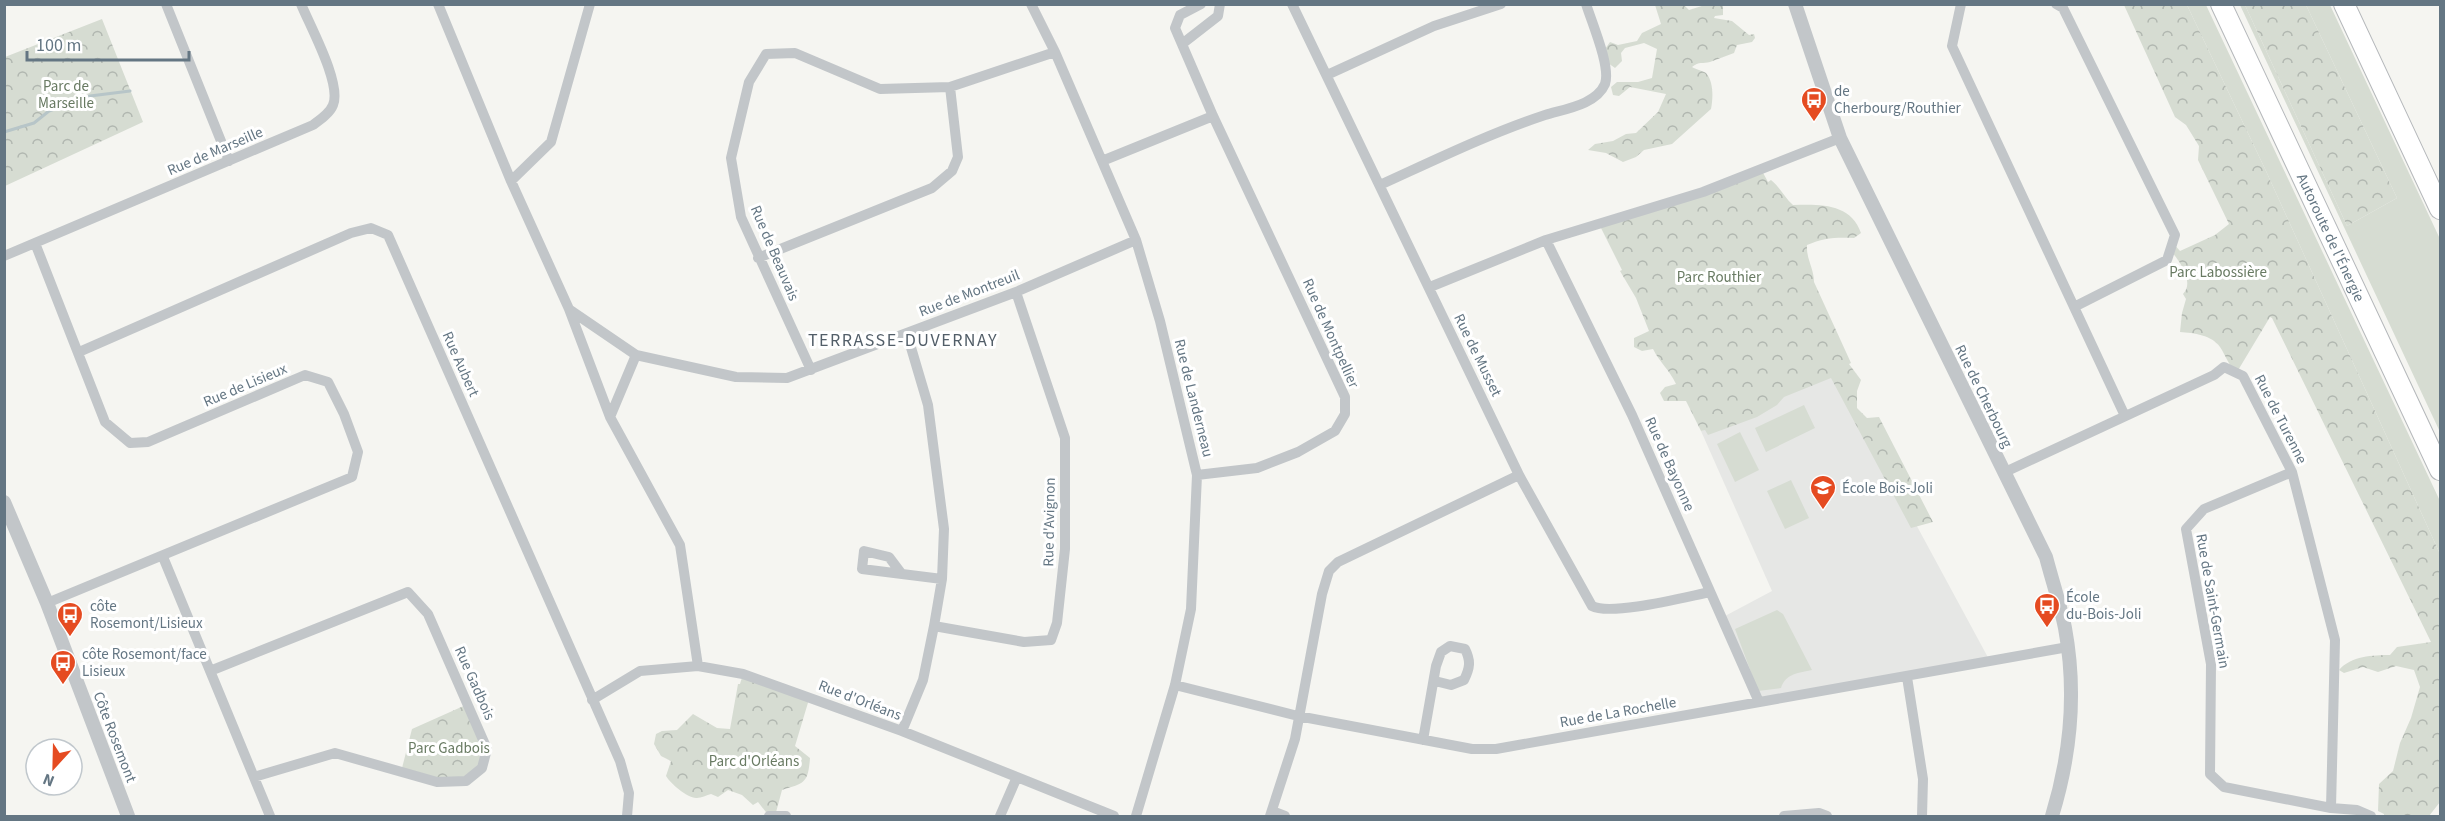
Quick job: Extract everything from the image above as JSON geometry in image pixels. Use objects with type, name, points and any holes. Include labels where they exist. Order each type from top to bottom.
[{"type":"highway","name":"Autoroute de l'Énergie","points":[[2220,4],[2440,470]]},
{"type":"highway","points":[[2344,4],[2440,209]]},
{"type":"street","points":[[166,4],[230,161]]},
{"type":"street","name":"Rue de Marseille","points":[[4,256],[313,125],[333,105],[334,83],[301,4]]},
{"type":"street","points":[[438,4],[511,181],[569,309],[610,417],[680,545],[698,666]]},
{"type":"street","points":[[511,181],[551,142],[590,4]]},
{"type":"street","name":"Rue de Landerneau","points":[[1031,4],[1136,240],[1160,321],[1197,475],[1191,609],[1175,685],[1136,816]]},
{"type":"street","name":"Rue de Montpellier","points":[[1197,475],[1257,468],[1298,452],[1335,431],[1344,414],[1345,397],[1175,28],[1176,21],[1185,11],[1200,4]]},
{"type":"street","points":[[1182,44],[1218,16],[1220,4]]},
{"type":"street","name":"Rue de Musset","points":[[1292,4],[1519,475],[1592,606],[1598,609],[1617,609],[1710,592]]},
{"type":"street","points":[[1327,75],[1434,26],[1501,4]]},
{"type":"street","points":[[1380,185],[1498,131],[1582,103],[1596,96],[1604,85],[1607,71],[1586,4]]},
{"type":"street","name":"Rue de Cherbourg","points":[[1795,4],[1840,138],[2046,557],[2068,647],[2072,713],[2065,774],[2052,816]]},
{"type":"street","points":[[1961,4],[1952,46],[2125,416]]},
{"type":"street","points":[[2056,4],[2063,8],[2175,235],[2167,260],[2074,307]]},
{"type":"street","name":"Rue de Beauvais","points":[[812,370],[758,258],[741,217],[731,158],[749,82],[766,54],[795,53],[880,89],[950,87],[1054,52]]},
{"type":"street","points":[[758,258],[932,188],[952,171],[958,157],[950,87]]},
{"type":"street","points":[[1102,161],[1214,116]]},
{"type":"street","points":[[1430,287],[1546,240],[1703,192],[1840,138]]},
{"type":"street","name":"Rue Aubert","points":[[79,352],[351,233],[371,228],[388,235],[620,761],[629,793],[627,816]]},
{"type":"street","name":"Rue de Montreuil","points":[[636,355],[736,377],[786,378],[1016,292],[1136,240]]},
{"type":"street","name":"Rue de Bayonne","points":[[1546,240],[1632,415],[1759,702]]},
{"type":"street","name":"Rue de Lisieux","points":[[35,243],[105,422],[130,443],[148,442],[305,375],[328,382],[344,414],[358,452],[352,477],[163,557]]},
{"type":"street","name":"Rue d'Avignon","points":[[934,626],[1024,642],[1051,640],[1058,623],[1065,549],[1065,438],[1016,292]]},
{"type":"street","points":[[569,309],[636,355],[610,417]]},
{"type":"street","points":[[902,732],[922,680],[934,626],[942,579],[945,529],[928,405],[907,334]]},
{"type":"street","name":"Rue de Turenne","points":[[2003,473],[2214,375],[2224,367],[2243,376],[2292,472],[2335,640],[2331,808]]},
{"type":"street","name":"Rue de Saint-Germain","points":[[2292,472],[2204,509],[2186,529],[2211,664],[2210,774],[2224,787],[2331,808],[2357,810],[2371,816]]},
{"type":"street","points":[[1285,816],[1271,814],[1295,739],[1322,594],[1329,571],[1338,562],[1519,475]]},
{"type":"street","name":"Côte Rosemont","points":[[4,502],[47,603],[128,816]]},
{"type":"street","points":[[47,603],[163,557],[270,816]]},
{"type":"street","points":[[901,573],[942,579]]},
{"type":"street","name":"Rue Gadbois","points":[[210,671],[408,592],[428,614],[487,749],[482,768],[466,781],[437,782],[335,753],[254,777]]},
{"type":"street","name":"Rue de La Rochelle","points":[[1175,685],[1298,716],[1472,749],[1496,748],[2068,647]]},
{"type":"street","name":"Rue d'Orléans","points":[[592,700],[640,671],[698,666],[743,674],[902,732],[1114,816]]},
{"type":"street","points":[[1907,677],[1923,779],[1922,816]]},
{"type":"street","points":[[1423,740],[1435,681]]},
{"type":"street","points":[[1000,816],[1017,777]]},
{"type":"street","points":[[1784,816],[1819,813],[1827,816]]},
{"type":"street","points":[[769,816],[786,816]]},
{"type":"shaded area","name":"École Bois-Joli","points":[[1833,371],[1991,663],[1759,702],[1725,616],[1772,591],[1701,431]]},
{"type":"green space","points":[[1655,5],[1684,5],[1689,10],[1705,5],[1723,5],[1723,15],[1714,18],[1732,21],[1749,35],[1754,34],[1755,38],[1752,42],[1737,45],[1734,53],[1692,67],[1706,73],[1709,77],[1712,91],[1711,109],[1672,144],[1644,150],[1636,157],[1623,162],[1606,153],[1588,150],[1595,144],[1636,133],[1658,112],[1666,94],[1630,87],[1619,96],[1613,95],[1611,87],[1617,82],[1638,82],[1652,78],[1657,49],[1644,43],[1625,48],[1621,53],[1622,61],[1615,68],[1608,63],[1605,49],[1610,42],[1618,45],[1637,41],[1642,33],[1661,24]]},
{"type":"green space","name":"Parc Labossière","points":[[2124,5],[2187,5],[2266,171],[2440,554],[2440,802],[2429,816],[2384,816],[2378,811],[2379,784],[2393,771],[2400,743],[2411,718],[2420,687],[2414,670],[2396,666],[2378,672],[2363,667],[2344,673],[2339,670],[2356,659],[2390,655],[2397,647],[2431,642],[2272,318],[2270,317],[2237,372],[2217,343],[2208,337],[2180,332],[2186,299],[2183,294],[2187,277],[2170,250],[2172,242],[2180,251],[2215,235],[2229,224],[2198,160],[2199,146],[2186,125],[2175,117]]},
{"type":"green space","points":[[2187,5],[2206,5],[2440,501],[2440,554],[2266,171]]},
{"type":"green space","points":[[2240,5],[2245,5],[2347,226],[2397,198],[2306,5],[2330,5],[2440,239],[2440,432]]},
{"type":"green space","points":[[2245,5],[2306,5],[2397,198],[2347,226]]},
{"type":"green space","name":"Parc de Marseille","points":[[102,19],[143,122],[5,186],[5,57]]},
{"type":"green space","name":"Parc Routhier","points":[[1761,169],[1768,182],[1771,180],[1793,205],[1833,207],[1850,216],[1861,233],[1854,238],[1830,238],[1807,245],[1814,282],[1851,363],[1849,364],[1861,380],[1857,391],[1857,408],[1867,418],[1879,417],[1933,522],[1911,528],[1831,378],[1784,397],[1777,405],[1757,417],[1708,435],[1705,430],[1701,431],[1686,401],[1664,401],[1660,393],[1665,387],[1676,384],[1653,349],[1642,351],[1634,347],[1634,338],[1649,331],[1636,298],[1620,271],[1622,270],[1599,224]]},
{"type":"green space","points":[[1804,405],[1815,428],[1766,452],[1755,428]]},
{"type":"green space","points":[[1740,432],[1759,470],[1735,482],[1717,444]]},
{"type":"green space","points":[[1791,480],[1809,518],[1785,529],[1767,491]]},
{"type":"green space","points":[[1777,610],[1783,614],[1812,670],[1786,679],[1781,688],[1758,691],[1735,629]]},
{"type":"green space","name":"Parc d'Orléans","points":[[743,674],[810,696],[795,746],[810,758],[808,773],[800,784],[782,790],[775,816],[769,816],[758,802],[753,805],[742,795],[728,790],[718,797],[711,794],[693,798],[684,793],[666,776],[671,761],[661,756],[654,744],[656,734],[662,731],[677,730],[693,714],[717,728],[730,729],[738,684]]},
{"type":"green space","name":"Parc Gadbois","points":[[468,704],[487,749],[482,768],[466,781],[437,782],[401,772],[412,729]]},
{"type":"waterway","points":[[4,132],[34,123],[49,111],[90,96],[130,91]]},
{"type":"place","name":"de Cherbourg/Routhier","points":[[1814,123]]},
{"type":"place","name":"École Bois-Joli","points":[[1823,511]]},
{"type":"place","name":"École du-Bois-Joli","points":[[2047,629]]},
{"type":"place","name":"côte Rosemont/Lisieux","points":[[70,638]]},
{"type":"place","name":"côte Rosemont/face Lisieux","points":[[63,686]]},
{"type":"district","name":"TERRASSE-DUVERNAY","points":[[903,340]]}]
